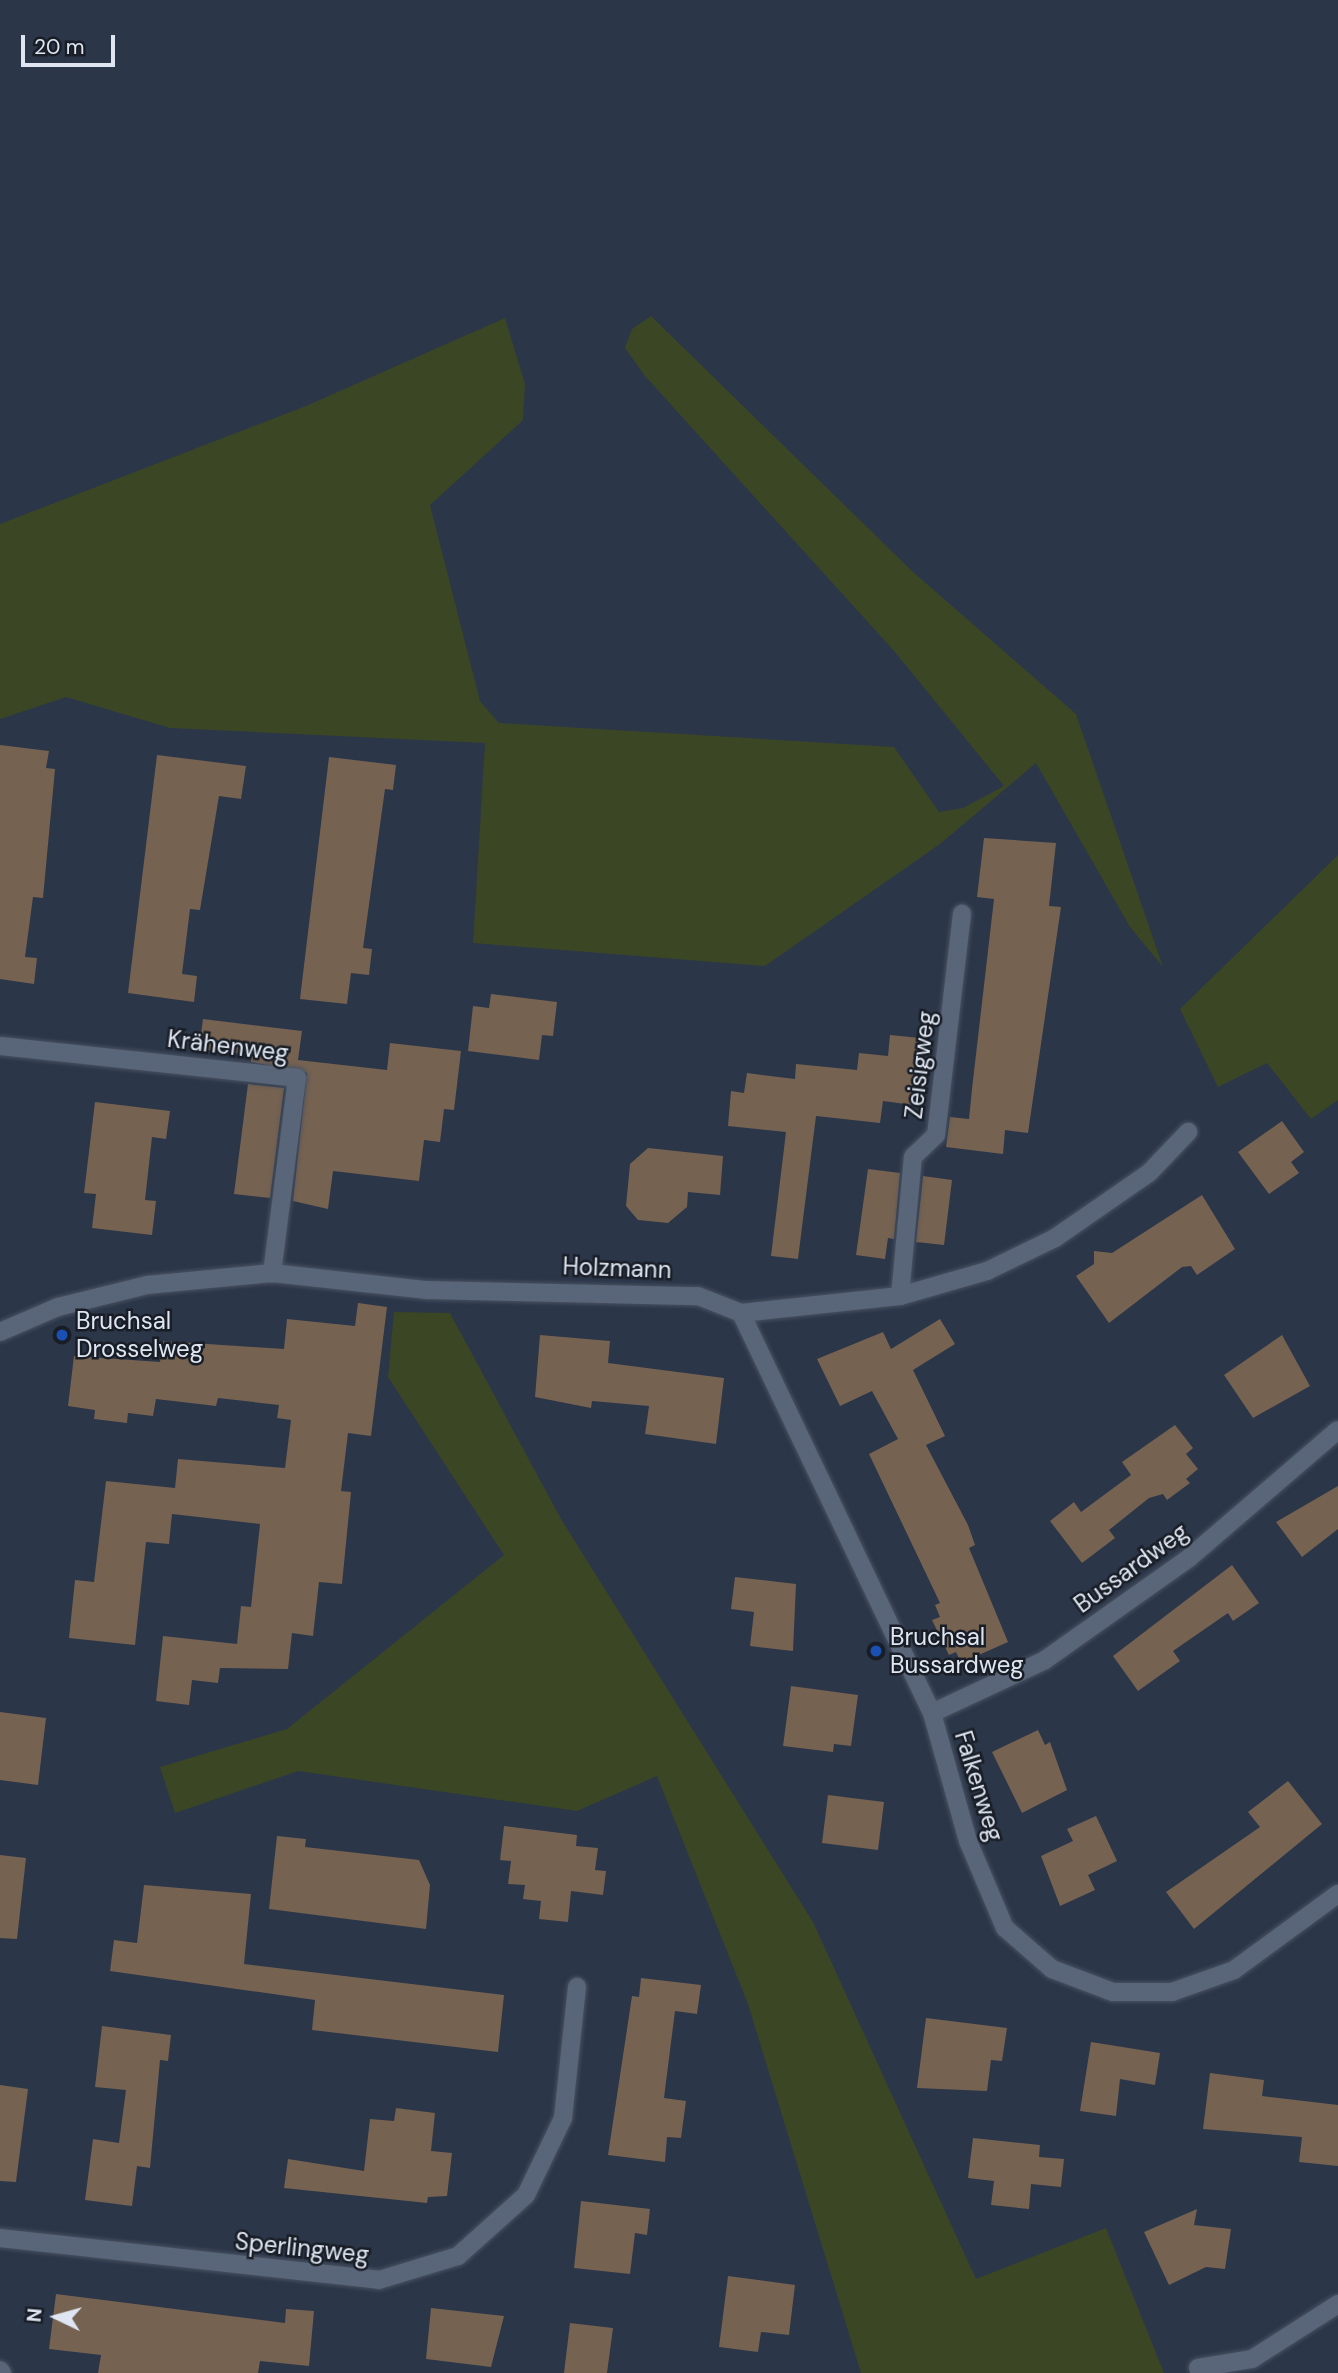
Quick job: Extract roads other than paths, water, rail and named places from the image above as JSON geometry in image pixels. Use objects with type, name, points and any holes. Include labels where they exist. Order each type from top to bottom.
[{"type":"street","name":"Zeisigweg","points":[[900,1296],[913,1157],[936,1135],[962,914]]},
{"type":"street","name":"Krähenweg","points":[[0,1046],[297,1078],[272,1273]]},
{"type":"street","name":"Holzmann","points":[[0,1332],[58,1307],[147,1285],[272,1273],[427,1290],[698,1296],[741,1313],[900,1296],[987,1270],[1055,1238],[1149,1173],[1188,1132]]},
{"type":"street","name":"Falkenweg","points":[[741,1313],[932,1713],[968,1842],[1005,1928],[1052,1969],[1112,1992],[1172,1992],[1234,1970],[1338,1894]]},
{"type":"street","name":"Bussardweg","points":[[932,1713],[1045,1660],[1189,1558],[1338,1430]]},
{"type":"street","name":"Sperlingweg","points":[[0,2238],[379,2280],[458,2256],[526,2196],[563,2118],[577,1987]]},
{"type":"street","points":[[1198,2368],[1252,2359],[1338,2304]]},
{"type":"place","name":"Bruchsal Drosselweg","points":[[62,1335]]},
{"type":"place","name":"Bruchsal Bussardweg","points":[[876,1651]]}]
